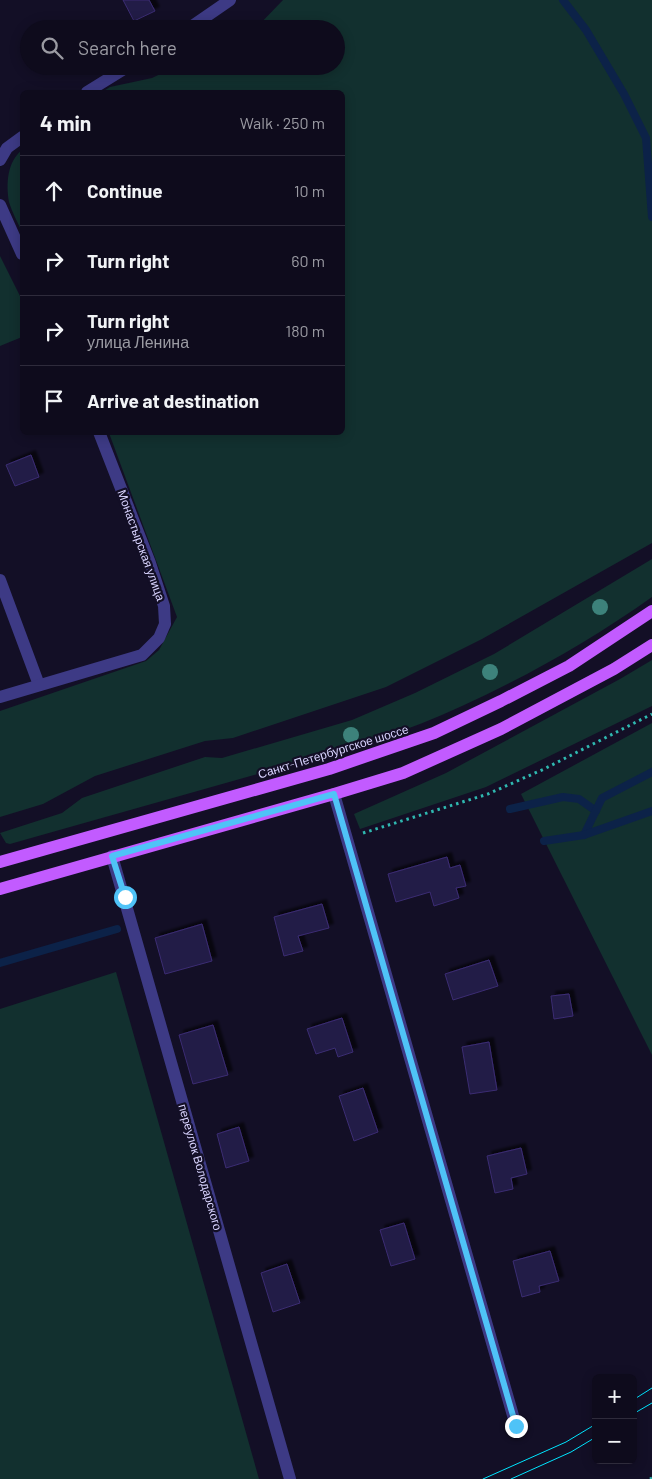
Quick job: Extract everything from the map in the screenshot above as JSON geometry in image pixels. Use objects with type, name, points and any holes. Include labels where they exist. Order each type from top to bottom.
[{"type":"main road","name":"Санкт-Петербургское шоссе","points":[[0,862],[329,769],[434,733],[569,666],[652,611]]},
{"type":"main road","points":[[0,889],[334,794],[403,772],[501,729],[614,669],[652,646]]},
{"type":"street","points":[[201,20],[230,0]]},
{"type":"street","points":[[90,90],[114,75]]},
{"type":"street","points":[[0,160],[7,148],[20,138]]},
{"type":"street","points":[[0,206],[20,250]]},
{"type":"street","name":"Монастырская улица","points":[[0,697],[142,655],[158,638],[165,624],[164,606],[150,563],[99,435]]},
{"type":"street","points":[[0,580],[39,685]]},
{"type":"street","points":[[334,794],[516,1426]]},
{"type":"street","name":"переулок Володарского","points":[[112,856],[290,1479]]},
{"type":"path","points":[[360,834],[488,794],[544,769],[652,714]]},
{"type":"green space","points":[[283,0],[652,0],[652,543],[482,639],[386,687],[233,738],[205,741],[95,776],[43,804],[0,817],[0,711],[146,661],[159,650],[177,617],[110,435],[345,435],[345,90],[105,90],[110,87],[158,75],[345,75],[345,20],[264,20]]},
{"type":"green space","points":[[20,152],[20,228],[9,202],[8,188],[9,174]]},
{"type":"green space","points":[[0,256],[20,296],[20,338],[0,346]]},
{"type":"green space","points":[[652,559],[652,597],[607,628],[560,656],[487,694],[437,717],[333,753],[10,844],[6,843],[0,833],[62,813],[82,798],[205,757],[222,758],[352,720],[415,693],[494,654]]},
{"type":"green space","points":[[652,660],[652,706],[486,787],[360,829],[354,814],[446,773]]},
{"type":"green space","points":[[652,723],[652,1055],[521,794]]},
{"type":"green space","points":[[116,972],[259,1479],[0,1479],[0,1009]]},
{"type":"building","points":[[123,0],[149,0],[155,11],[133,20]]},
{"type":"building","points":[[31,455],[39,477],[15,486],[6,465]]},
{"type":"building","points":[[447,857],[450,868],[460,865],[466,886],[456,888],[459,898],[434,906],[430,892],[396,902],[388,874]]},
{"type":"building","points":[[322,904],[329,928],[298,936],[303,951],[284,956],[274,917]]},
{"type":"building","points":[[202,924],[212,961],[165,974],[155,938]]},
{"type":"building","points":[[489,960],[498,986],[453,1000],[445,974]]},
{"type":"building","points":[[569,994],[573,1016],[554,1019],[551,996]]},
{"type":"building","points":[[342,1018],[353,1052],[338,1057],[335,1048],[316,1054],[307,1029]]},
{"type":"building","points":[[213,1025],[228,1075],[193,1084],[179,1035]]},
{"type":"building","points":[[489,1042],[497,1090],[470,1094],[462,1047]]},
{"type":"building","points":[[363,1088],[378,1132],[354,1141],[339,1096]]},
{"type":"building","points":[[239,1127],[249,1161],[226,1168],[217,1134]]},
{"type":"building","points":[[521,1148],[527,1174],[511,1178],[513,1189],[495,1193],[487,1156]]},
{"type":"building","points":[[404,1223],[415,1259],[391,1266],[380,1230]]},
{"type":"building","points":[[550,1251],[559,1281],[539,1286],[540,1292],[522,1297],[513,1261]]},
{"type":"building","points":[[287,1264],[300,1303],[273,1312],[261,1273]]},
{"type":"waterway","points":[[563,0],[586,30],[624,94],[646,138],[652,217]]},
{"type":"waterway","points":[[584,835],[602,798],[652,772]]},
{"type":"waterway","points":[[510,809],[563,797],[579,799],[596,811]]},
{"type":"waterway","points":[[544,841],[584,835],[652,811]]},
{"type":"waterway","points":[[0,963],[117,929]]},
{"type":"tram line","points":[[637,1397],[652,1388]]},
{"type":"tram line","points":[[637,1412],[652,1403]]},
{"type":"tram line","points":[[483,1479],[566,1442],[592,1426]]},
{"type":"tram line","points":[[511,1479],[571,1452],[592,1439]]},
{"type":"route","points":[[125,897],[112,856],[334,794],[516,1426]]}]
